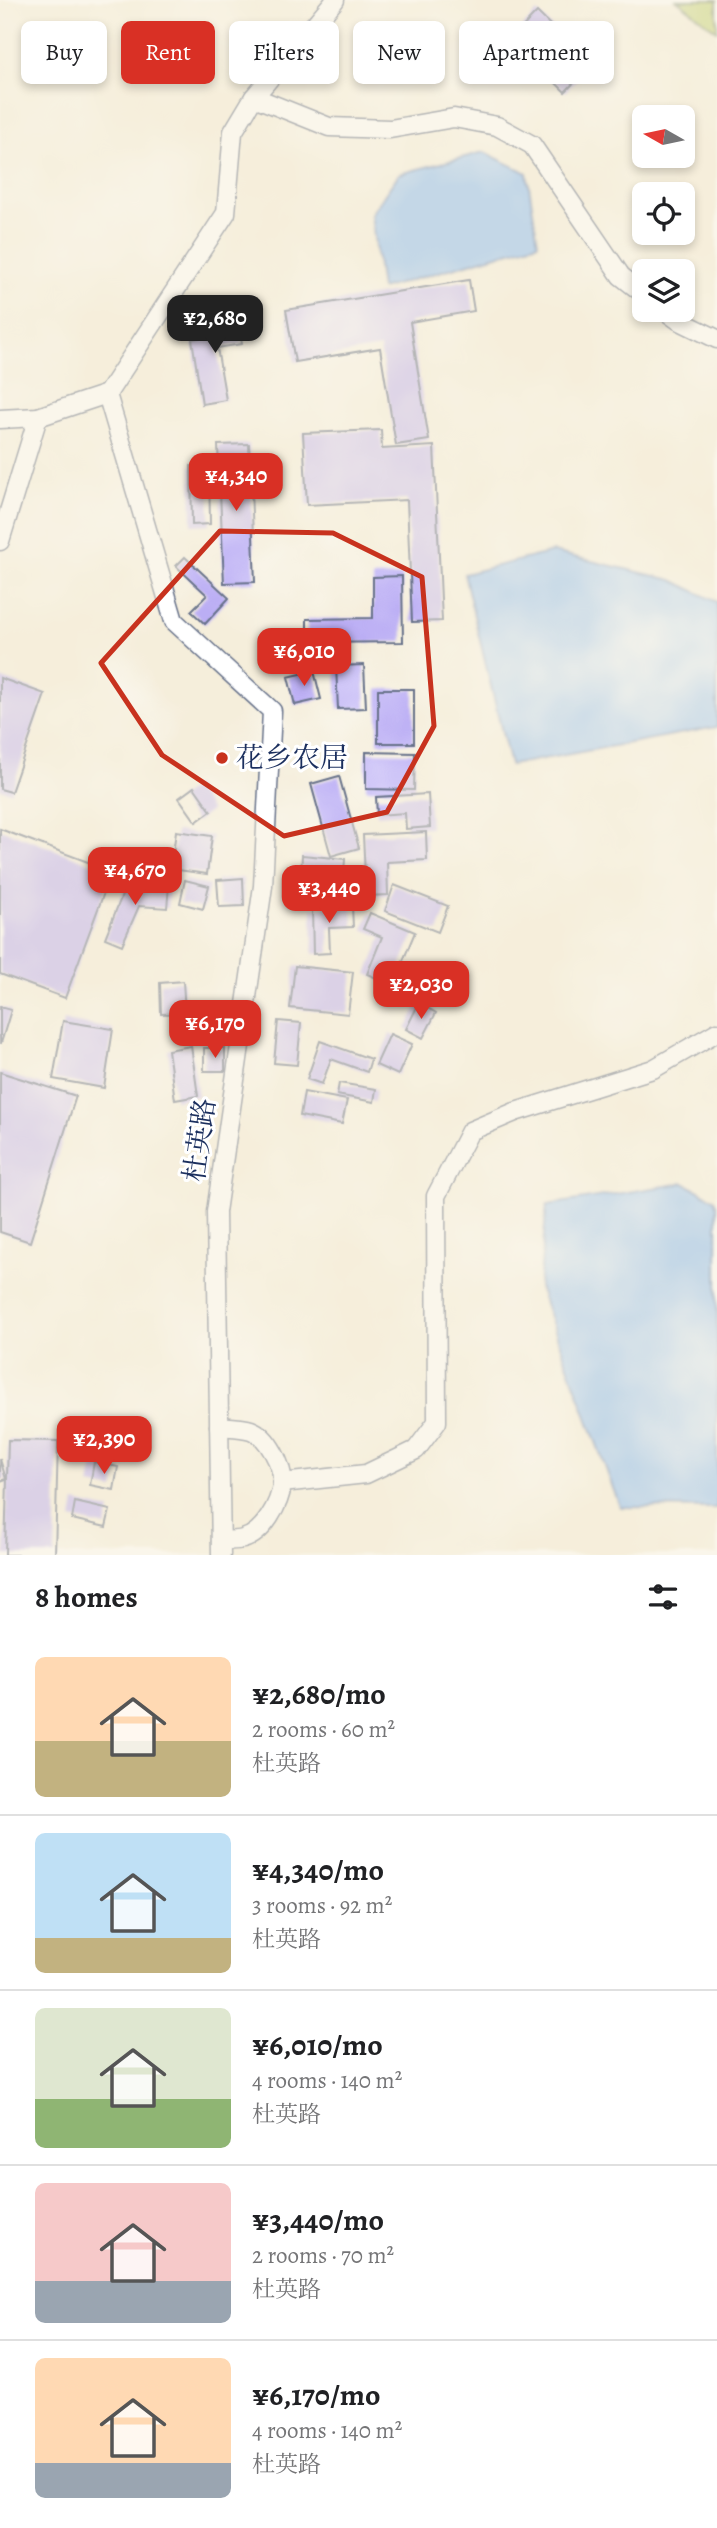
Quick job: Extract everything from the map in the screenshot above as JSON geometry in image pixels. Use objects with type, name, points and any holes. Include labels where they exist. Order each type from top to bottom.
[{"type":"street","points":[[0,419],[38,416],[107,394],[226,213],[233,132],[254,97],[335,0]]},
{"type":"street","points":[[254,97],[329,127],[390,129],[454,118],[497,126],[532,145],[621,276],[632,285]]},
{"type":"street","points":[[682,322],[717,339]]},
{"type":"street","name":"杜英路","points":[[107,394],[174,621],[272,710],[263,887],[216,1212],[221,1548]]},
{"type":"street","points":[[0,541],[38,416]]},
{"type":"street","points":[[282,1483],[366,1474],[416,1450],[437,1422],[436,1196],[470,1131],[515,1112],[653,1069],[717,1032]]},
{"type":"street","points":[[219,1426],[253,1430],[269,1445],[282,1483],[275,1508],[261,1528],[244,1539],[221,1548]]},
{"type":"highlighted area","points":[[220,531],[333,533],[422,577],[434,726],[387,812],[284,836],[162,755],[101,663]]},
{"type":"green space","points":[[677,0],[717,0],[717,31]]},
{"type":"water","points":[[484,152],[527,173],[538,243],[381,289],[371,214],[399,174]]},
{"type":"water","points":[[553,552],[672,580],[717,602],[717,727],[510,765],[464,574]]},
{"type":"water","points":[[684,1183],[714,1199],[717,1207],[717,1508],[620,1507],[539,1287],[547,1205]]},
{"type":"building","points":[[537,12],[546,21],[528,21]]},
{"type":"building","points":[[557,84],[573,84],[565,92]]},
{"type":"building","points":[[469,280],[474,311],[410,322],[429,440],[396,445],[380,348],[295,362],[286,310]]},
{"type":"building","points":[[236,311],[242,344],[217,348],[226,400],[202,404],[192,339],[211,336],[208,315]]},
{"type":"building","points":[[381,430],[382,449],[434,446],[442,621],[412,622],[407,500],[307,505],[303,433]]},
{"type":"building","points":[[249,444],[255,582],[224,583],[218,445]]},
{"type":"building","points":[[209,465],[210,524],[192,525],[191,466]]},
{"type":"building","points":[[185,557],[229,598],[205,624],[191,611],[207,595],[176,566]]},
{"type":"building","points":[[402,576],[403,642],[307,643],[307,619],[373,618],[373,577]]},
{"type":"building","points":[[364,665],[366,708],[338,709],[336,666]]},
{"type":"building","points":[[314,671],[321,699],[295,705],[288,677]]},
{"type":"building","points":[[0,678],[45,694],[11,792],[0,789]]},
{"type":"building","points":[[378,689],[414,689],[414,743],[378,743]]},
{"type":"building","points":[[366,752],[415,753],[414,790],[366,789]]},
{"type":"building","points":[[339,776],[359,848],[331,856],[311,784]]},
{"type":"building","points":[[194,787],[211,811],[196,822],[179,798]]},
{"type":"building","points":[[428,794],[430,827],[406,829],[405,813],[377,815],[376,797]]},
{"type":"building","points":[[0,829],[112,871],[65,998],[0,974]]},
{"type":"building","points":[[176,831],[212,836],[207,874],[171,869]]},
{"type":"building","points":[[426,832],[427,860],[387,862],[388,895],[366,896],[363,835]]},
{"type":"building","points":[[302,855],[345,859],[344,872],[357,873],[355,904],[317,902],[320,875],[301,874]]},
{"type":"building","points":[[243,878],[244,906],[219,907],[217,880]]},
{"type":"building","points":[[185,880],[209,886],[203,909],[180,903]]},
{"type":"building","points":[[127,883],[169,886],[167,908],[139,906],[122,945],[105,938]]},
{"type":"building","points":[[394,885],[448,906],[438,932],[385,911]]},
{"type":"building","points":[[352,906],[353,927],[329,928],[330,953],[313,954],[312,908]]},
{"type":"building","points":[[370,913],[415,932],[393,985],[367,974],[382,937],[363,929]]},
{"type":"building","points":[[295,966],[353,972],[348,1014],[290,1008]]},
{"type":"building","points":[[183,981],[185,1013],[161,1014],[160,983]]},
{"type":"building","points":[[419,1003],[436,1013],[423,1038],[406,1029]]},
{"type":"building","points":[[0,1007],[11,1010],[1,1043],[0,1043]]},
{"type":"building","points":[[63,1021],[113,1029],[104,1088],[53,1079]]},
{"type":"building","points":[[278,1021],[301,1023],[297,1065],[274,1063]]},
{"type":"building","points":[[390,1034],[412,1044],[398,1075],[376,1065]]},
{"type":"building","points":[[320,1041],[371,1059],[367,1072],[331,1059],[322,1084],[307,1079]]},
{"type":"building","points":[[191,1046],[198,1096],[175,1100],[168,1050]]},
{"type":"building","points":[[204,1048],[225,1048],[225,1071],[204,1071]]},
{"type":"building","points":[[0,1072],[76,1096],[30,1242],[0,1232]]},
{"type":"building","points":[[339,1083],[376,1089],[374,1102],[337,1095]]},
{"type":"building","points":[[304,1092],[347,1100],[342,1124],[300,1116]]},
{"type":"building","points":[[8,1440],[58,1441],[55,1555],[5,1555]]},
{"type":"building","points":[[0,1459],[6,1479],[0,1481]]},
{"type":"building","points":[[94,1462],[118,1467],[114,1490],[90,1485]]},
{"type":"building","points":[[75,1502],[110,1510],[106,1527],[72,1519]]},
{"type":"place","name":"花乡农居","points":[[222,758]]}]
